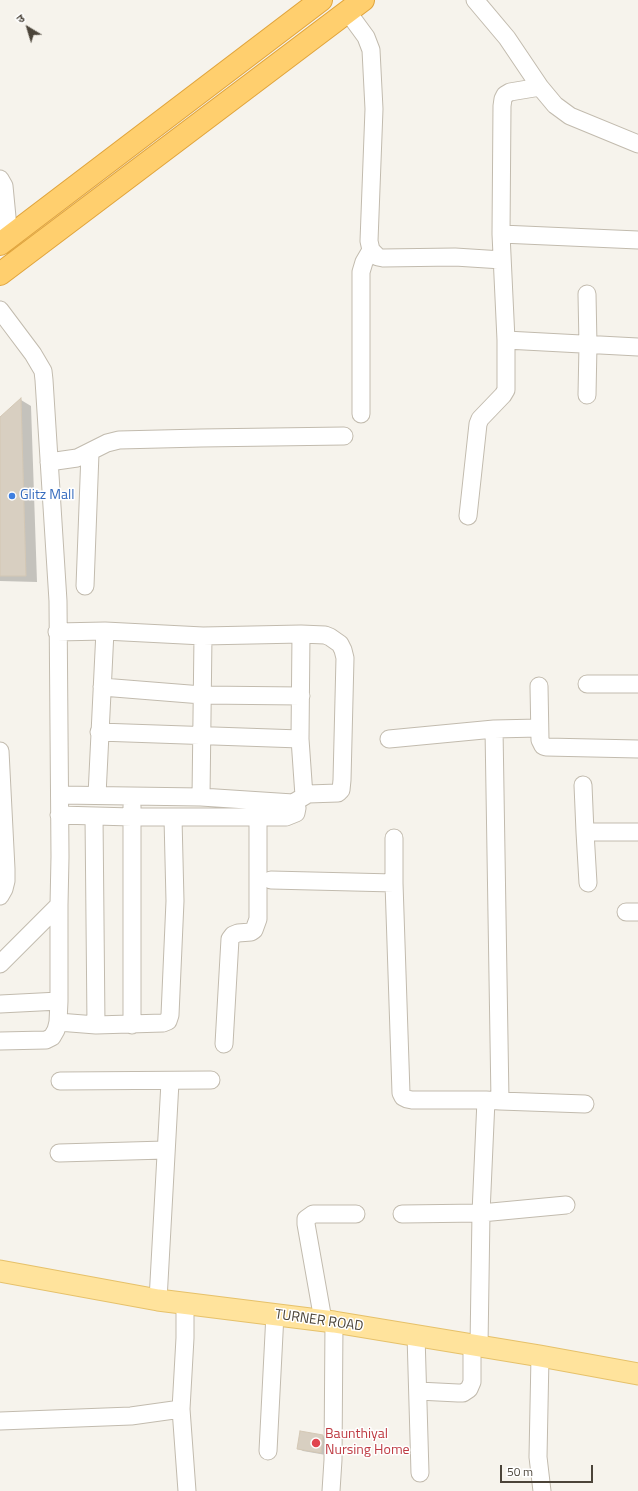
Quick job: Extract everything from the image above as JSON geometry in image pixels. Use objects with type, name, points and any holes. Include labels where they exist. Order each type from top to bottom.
[{"type":"highway","points":[[4,241],[321,0]]},
{"type":"highway","points":[[0,258],[352,4]]},
{"type":"highway","points":[[0,274],[352,4]]},
{"type":"main road","name":"TURNER ROAD","points":[[0,1271],[158,1300],[328,1321],[476,1345],[638,1374]]},
{"type":"street","points":[[475,0],[507,38],[551,101],[570,116],[638,144]]},
{"type":"street","points":[[352,4],[371,50],[374,109],[369,241],[371,250],[378,258],[455,257],[502,260]]},
{"type":"street","points":[[468,516],[478,424],[480,419],[506,390],[506,340],[501,234],[503,99],[505,95],[510,92],[540,87]]},
{"type":"street","points":[[0,179],[4,186],[4,241]]},
{"type":"street","points":[[501,234],[638,240]]},
{"type":"street","points":[[361,414],[360,272],[371,250]]},
{"type":"street","points":[[587,294],[587,395]]},
{"type":"street","points":[[0,310],[33,354],[43,371],[58,601],[57,632],[60,795],[58,1022],[54,1034],[46,1040],[0,1041]]},
{"type":"street","points":[[506,340],[638,347]]},
{"type":"street","points":[[49,462],[70,460],[107,443],[119,440],[344,436]]},
{"type":"street","points":[[85,586],[90,452]]},
{"type":"street","points":[[57,632],[105,631],[203,636],[301,634],[330,636],[340,644],[345,658],[341,790],[337,794],[315,793],[299,800],[60,795]]},
{"type":"street","points":[[97,795],[105,631]]},
{"type":"street","points":[[59,815],[214,818],[286,817],[294,815],[299,800],[301,634]]},
{"type":"street","points":[[203,636],[201,736],[208,798],[214,818]]},
{"type":"street","points":[[587,684],[638,684]]},
{"type":"street","points":[[539,686],[539,728],[540,740],[543,746],[638,748]]},
{"type":"street","points":[[102,687],[202,695],[301,696]]},
{"type":"street","points":[[389,739],[494,729],[539,728]]},
{"type":"street","points":[[418,1391],[463,1393],[470,1389],[472,1382],[476,1345],[481,1214],[493,1100],[494,729]]},
{"type":"street","points":[[99,732],[300,739]]},
{"type":"street","points":[[0,750],[6,880],[4,889],[0,896]]},
{"type":"street","points":[[583,785],[588,883]]},
{"type":"street","points":[[132,796],[132,1025]]},
{"type":"street","points":[[94,816],[96,1026]]},
{"type":"street","points":[[224,1044],[230,939],[238,933],[251,932],[254,930],[258,919],[258,817]]},
{"type":"street","points":[[58,1022],[96,1026],[163,1023],[168,1020],[170,1015],[175,901],[173,818]]},
{"type":"street","points":[[585,832],[638,832]]},
{"type":"street","points":[[394,838],[394,882],[401,1092],[403,1097],[412,1100],[493,1100],[585,1104]]},
{"type":"street","points":[[271,880],[394,882]]},
{"type":"street","points":[[0,964],[59,905]]},
{"type":"street","points":[[0,1004],[59,1001]]},
{"type":"street","points":[[60,1081],[170,1082],[211,1080]]},
{"type":"street","points":[[158,1300],[165,1150],[170,1082]]},
{"type":"street","points":[[58,1153],[165,1150]]},
{"type":"street","points":[[402,1214],[481,1214],[566,1205]]},
{"type":"street","points":[[331,1491],[333,1460],[328,1321],[306,1219],[313,1214],[356,1214]]},
{"type":"street","points":[[185,1303],[185,1338],[181,1409],[187,1491]]},
{"type":"street","points":[[268,1451],[275,1314]]},
{"type":"street","points":[[416,1335],[420,1473]]},
{"type":"street","points":[[540,1356],[538,1457],[542,1491]]},
{"type":"street","points":[[0,1421],[131,1416],[181,1409]]},
{"type":"building","name":"Glitz Mall","points":[[21,398],[26,576],[0,576],[0,417]]},
{"type":"building","points":[[300,1431],[323,1435],[321,1453],[297,1449]]},
{"type":"place","name":"Glitz Mall","points":[[12,496]]},
{"type":"place","name":"Baunthiyal Nursing Home","points":[[316,1443]]}]
